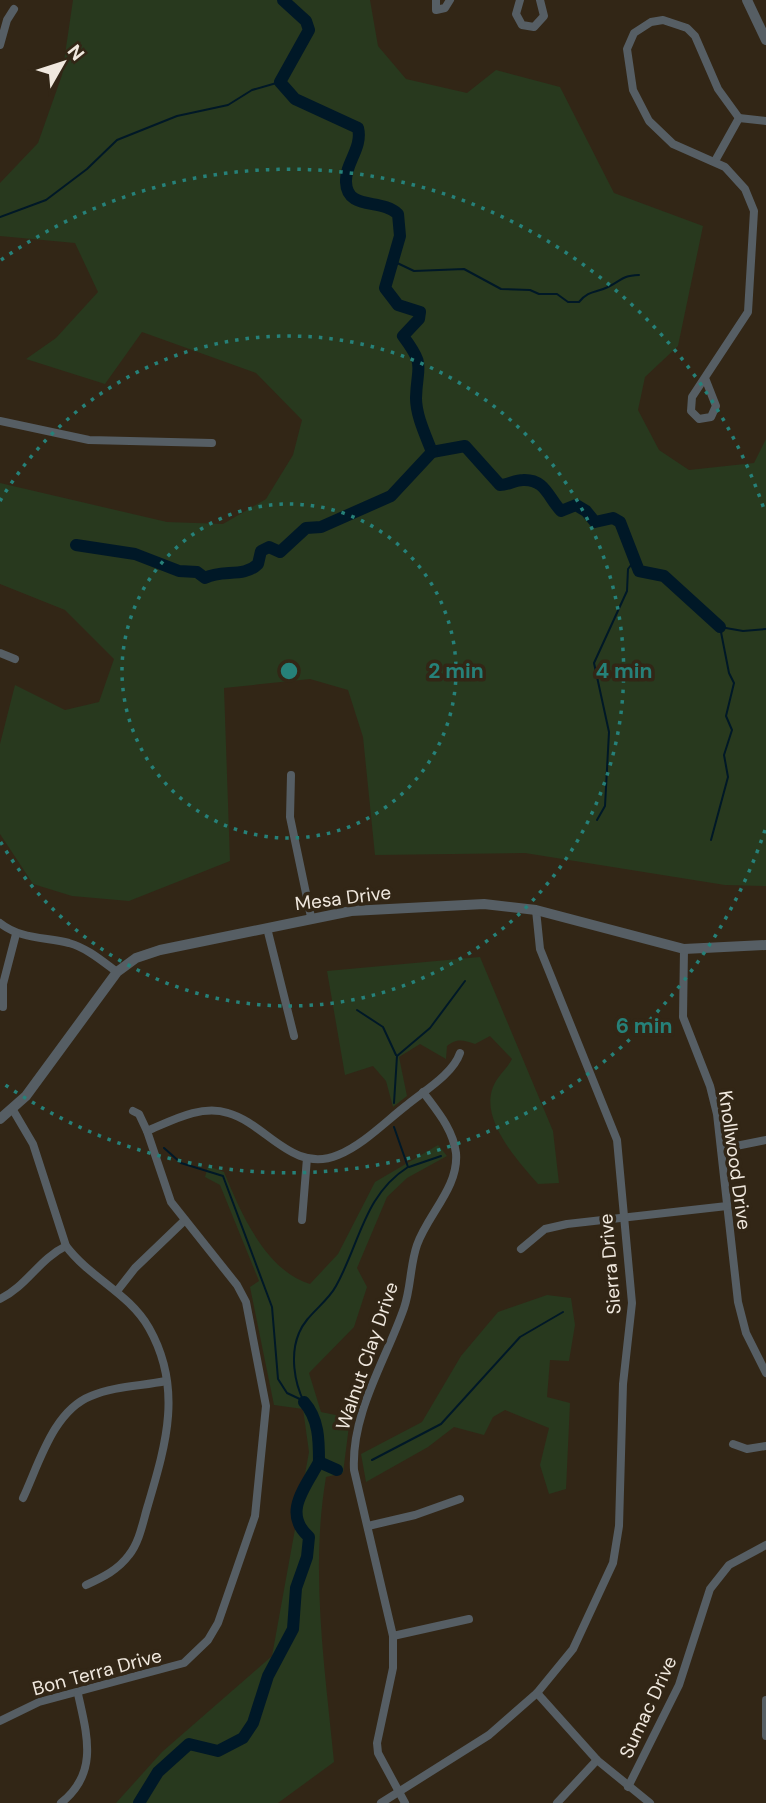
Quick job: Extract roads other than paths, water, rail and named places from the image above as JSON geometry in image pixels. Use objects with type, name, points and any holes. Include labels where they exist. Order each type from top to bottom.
[{"type":"street","points":[[436,0],[436,10],[445,8],[450,0]]},
{"type":"street","points":[[520,0],[516,14],[522,25],[528,27],[534,27],[544,16],[540,0]]},
{"type":"street","points":[[747,0],[766,40]]},
{"type":"street","points":[[0,45],[13,9]]},
{"type":"street","points":[[705,378],[716,406],[711,417],[699,419],[691,411],[690,404],[705,378],[748,312],[755,220],[745,189],[725,167],[673,144],[649,121],[633,90],[627,49],[634,33],[651,22],[663,20],[687,28],[695,36],[718,89],[739,118],[766,121]]},
{"type":"street","points":[[715,161],[739,118]]},
{"type":"street","points":[[0,421],[89,440],[212,443]]},
{"type":"street","points":[[0,653],[15,659]]},
{"type":"street","points":[[291,775],[290,817],[311,917]]},
{"type":"street","name":"Mesa Drive","points":[[0,1119],[13,1110],[53,1062],[117,972],[148,953],[311,917],[443,906],[512,905],[684,949],[766,945]]},
{"type":"street","name":"Sierra Drive","points":[[381,1803],[489,1735],[537,1693],[573,1649],[613,1563],[619,1525],[623,1384],[632,1303],[617,1140],[540,949],[536,910]]},
{"type":"street","points":[[0,923],[16,934],[71,943],[117,972]]},
{"type":"street","points":[[267,928],[294,1036]]},
{"type":"street","points":[[3,1007],[3,984],[16,934]]},
{"type":"street","name":"Knollwood Drive","points":[[684,949],[683,1017],[710,1086],[721,1149],[742,1319],[766,1373]]},
{"type":"street","points":[[147,1131],[197,1112],[228,1112],[286,1150],[307,1158],[338,1155],[423,1092],[457,1063],[460,1053]]},
{"type":"street","name":"Walnut Clay Drive","points":[[405,1803],[378,1753],[377,1743],[393,1668],[393,1636],[354,1470],[355,1434],[405,1305],[416,1246],[450,1184],[456,1165],[451,1134],[423,1092]]},
{"type":"street","points":[[13,1110],[33,1144],[66,1246],[77,1260],[117,1291],[140,1314],[153,1337],[166,1381],[168,1436],[137,1540],[120,1566],[86,1585]]},
{"type":"street","name":"Bon Terra Drive","points":[[0,1721],[39,1702],[169,1670],[196,1653],[218,1623],[255,1516],[266,1406],[251,1319],[237,1284],[171,1202],[147,1131],[139,1115],[133,1111]]},
{"type":"street","points":[[721,1149],[766,1140]]},
{"type":"street","points":[[302,1220],[307,1158]]},
{"type":"street","points":[[521,1249],[545,1229],[622,1217],[727,1206]]},
{"type":"street","points":[[117,1291],[135,1268],[185,1220]]},
{"type":"street","points":[[0,1299],[24,1282],[50,1255],[66,1246]]},
{"type":"street","points":[[23,1498],[57,1426],[72,1407],[92,1395],[166,1381]]},
{"type":"street","points":[[733,1444],[747,1449],[766,1446]]},
{"type":"street","points":[[368,1526],[415,1515],[460,1499]]},
{"type":"street","name":"Sumac Drive","points":[[628,1787],[679,1685],[710,1589],[729,1565],[766,1545]]},
{"type":"street","points":[[393,1636],[469,1619]]},
{"type":"street","points":[[537,1693],[597,1760],[650,1803]]},
{"type":"street","points":[[61,1803],[82,1781],[86,1769],[89,1742],[78,1694]]},
{"type":"street","points":[[766,1700],[766,1736]]},
{"type":"street","points":[[557,1803],[597,1760]]},
{"type":"waterway","points":[[283,0],[306,21],[309,30],[280,82],[295,99],[358,128],[358,142],[346,175],[348,191],[358,201],[383,206],[398,214],[400,236],[385,288],[398,305],[420,312],[419,319],[403,336],[417,360],[416,405],[432,452],[465,446],[500,485],[530,480],[541,486],[561,511],[576,505],[586,511],[595,522],[613,518],[620,522],[639,571],[664,576],[720,627]]},
{"type":"waterway","points":[[0,217],[46,200],[87,169],[117,140],[177,116],[228,105],[252,90],[280,82]]},
{"type":"waterway","points":[[393,261],[414,271],[464,269],[501,289],[557,294],[568,302],[579,302],[589,294],[625,277],[639,275]]},
{"type":"waterway","points":[[76,545],[135,554],[179,571],[197,572],[205,578],[246,571],[258,564],[261,551],[269,547],[280,552],[306,528],[321,527],[391,496],[432,452]]},
{"type":"waterway","points":[[597,820],[605,806],[609,732],[594,663],[627,591],[628,569],[635,560]]},
{"type":"waterway","points":[[711,840],[728,777],[724,755],[732,730],[726,716],[734,683],[729,673],[720,627],[743,631],[766,629]]},
{"type":"waterway","points":[[394,1103],[397,1056],[430,1028],[465,981]]},
{"type":"waterway","points":[[357,1010],[383,1027],[396,1055]]},
{"type":"waterway","points":[[304,1402],[294,1368],[296,1341],[306,1320],[336,1286],[372,1206],[393,1178],[408,1167],[394,1127]]},
{"type":"waterway","points":[[164,1148],[181,1163],[223,1176],[272,1307],[278,1379],[287,1393],[304,1401]]},
{"type":"waterway","points":[[409,1167],[441,1156]]},
{"type":"waterway","points":[[372,1460],[441,1424],[520,1337],[563,1312]]},
{"type":"waterway","points":[[304,1402],[313,1415],[319,1462]]},
{"type":"waterway","points":[[139,1803],[158,1772],[189,1744],[218,1751],[243,1738],[253,1723],[268,1676],[293,1629],[296,1588],[307,1557],[309,1537],[297,1519],[299,1500],[319,1462],[337,1470]]}]
